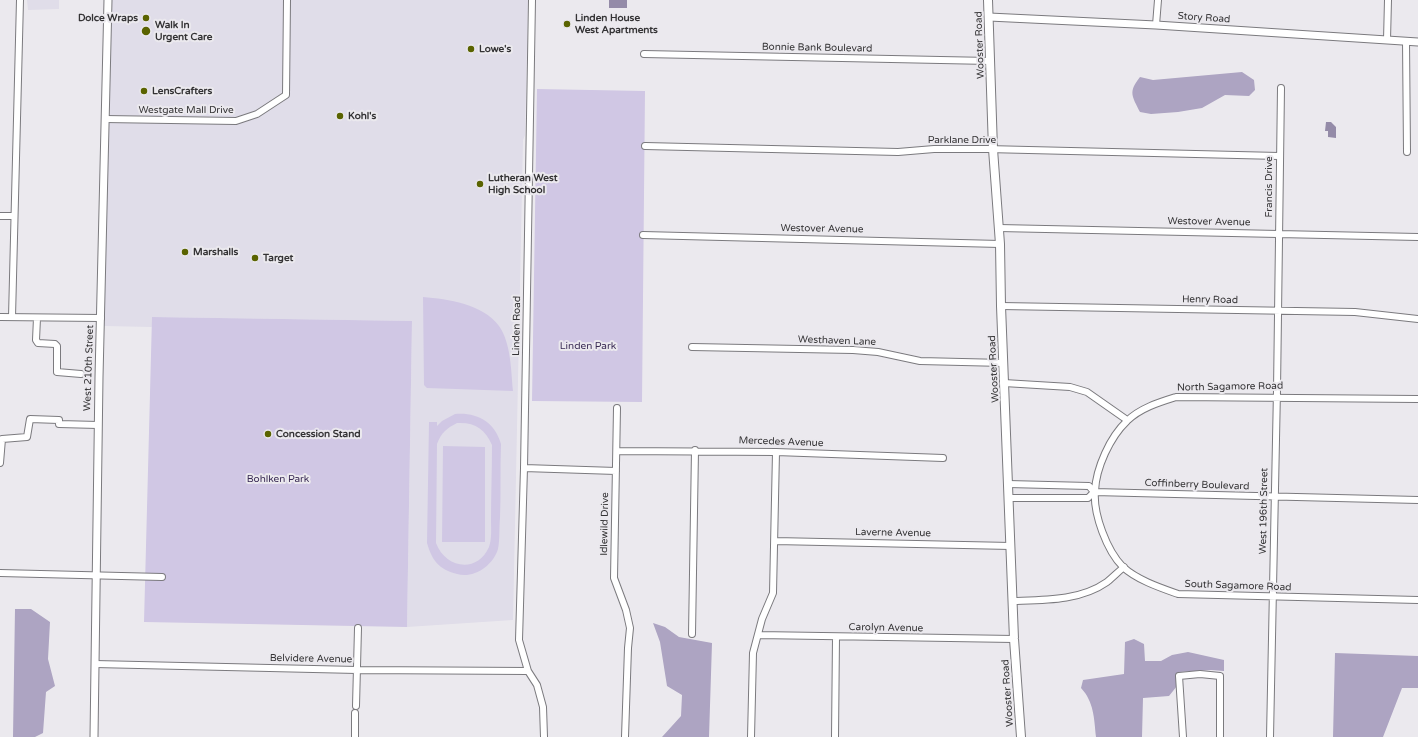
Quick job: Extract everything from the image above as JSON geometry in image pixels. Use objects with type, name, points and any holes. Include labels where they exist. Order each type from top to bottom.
[{"type":"main road","name":"Wooster Road","points":[[988,0],[993,149],[1000,244],[1014,640],[1021,737]]},
{"type":"street","points":[[12,317],[20,0]]},
{"type":"street","name":"West 210th Street","points":[[94,737],[98,425],[108,0]]},
{"type":"street","name":"Westgate Mall Drive","points":[[105,120],[229,122],[252,116],[269,108],[286,95],[288,0]]},
{"type":"street","name":"Linden Road","points":[[532,0],[524,468],[518,640],[528,671],[537,686],[543,707],[544,737]]},
{"type":"street","points":[[1156,25],[1158,0]]},
{"type":"street","points":[[1387,40],[1388,0]]},
{"type":"street","name":"Story Road","points":[[989,17],[1156,25],[1418,42]]},
{"type":"street","points":[[1406,41],[1407,152]]},
{"type":"street","name":"Bonnie Bank Boulevard","points":[[644,54],[990,61]]},
{"type":"street","name":"Francis Drive","points":[[1279,286],[1279,156],[1281,88]]},
{"type":"street","name":"Parklane Drive","points":[[645,146],[898,152],[934,149],[993,149],[1279,156]]},
{"type":"street","points":[[0,216],[14,216]]},
{"type":"street","name":"Westover Avenue","points":[[999,228],[1418,237]]},
{"type":"street","name":"Westover Avenue","points":[[643,235],[1000,244]]},
{"type":"street","name":"West 196th Street","points":[[1270,737],[1279,286]]},
{"type":"street","name":"Henry Road","points":[[1001,306],[1279,312],[1355,312],[1418,319]]},
{"type":"street","points":[[0,317],[101,318]]},
{"type":"street","points":[[37,318],[36,340],[38,343],[55,344],[57,346],[57,372],[81,374]]},
{"type":"street","name":"Westhaven Lane","points":[[692,347],[853,350],[878,352],[920,361],[1004,363]]},
{"type":"street","points":[[1004,383],[1070,387],[1087,392],[1127,420]]},
{"type":"street","name":"North Sagamore Road","points":[[1094,492],[1105,450],[1127,420],[1154,404],[1176,397],[1418,399]]},
{"type":"street","name":"Idlewild Drive","points":[[617,408],[614,578],[626,610],[630,628],[625,737]]},
{"type":"street","points":[[0,463],[2,439],[27,437],[30,419],[59,420],[59,424],[98,425]]},
{"type":"street","name":"Mercedes Avenue","points":[[617,450],[696,450],[943,458]]},
{"type":"street","points":[[692,634],[696,450]]},
{"type":"street","points":[[751,737],[753,653],[773,593],[776,452]]},
{"type":"street","points":[[524,468],[616,471]]},
{"type":"street","name":"Coffinberry Boulevard","points":[[1008,484],[1089,486],[1094,492]]},
{"type":"street","name":"Coffinberry Boulevard","points":[[1009,498],[1088,498],[1094,492],[1418,500]]},
{"type":"street","name":"South Sagamore Road","points":[[1094,492],[1100,527],[1108,545],[1124,567],[1156,586],[1178,594],[1418,600]]},
{"type":"street","name":"Laverne Avenue","points":[[774,541],[1011,546]]},
{"type":"street","points":[[1013,601],[1054,600],[1081,594],[1106,582],[1124,567]]},
{"type":"street","points":[[0,573],[162,578]]},
{"type":"street","points":[[356,706],[358,628]]},
{"type":"street","name":"Carolyn Avenue","points":[[758,635],[1014,640]]},
{"type":"street","points":[[835,737],[836,637]]},
{"type":"street","name":"Belvidere Avenue","points":[[95,664],[357,670],[528,671]]},
{"type":"street","points":[[1183,737],[1180,676],[1200,674],[1220,676],[1220,737]]},
{"type":"street","points":[[355,713],[355,737]]},
{"type":"shaded area","points":[[27,0],[59,0],[59,9],[28,10]]},
{"type":"shaded area","points":[[112,0],[528,0],[525,135],[523,140],[513,620],[407,627],[412,321],[152,317],[152,327],[104,326]]},
{"type":"shaded area","points":[[609,0],[627,0],[627,8],[609,8]]},
{"type":"shaded area","points":[[1242,72],[1254,80],[1255,90],[1249,96],[1225,95],[1202,108],[1151,114],[1140,112],[1132,94],[1136,82],[1140,77],[1153,80]]},
{"type":"shaded area","points":[[1326,122],[1331,122],[1336,127],[1336,138],[1328,137],[1328,131],[1325,131]]},
{"type":"shaded area","points":[[15,609],[31,609],[50,622],[48,659],[55,686],[46,692],[43,733],[35,737],[13,737]]},
{"type":"shaded area","points":[[653,623],[665,627],[679,637],[712,643],[709,737],[662,737],[681,716],[682,695],[667,686],[660,642]]},
{"type":"shaded area","points":[[1134,639],[1144,644],[1145,661],[1161,661],[1172,655],[1188,652],[1224,660],[1224,671],[1211,670],[1179,672],[1177,686],[1169,696],[1143,698],[1142,737],[1096,737],[1091,705],[1089,699],[1081,688],[1083,680],[1124,674],[1125,642]]},
{"type":"shaded area","points":[[1335,653],[1418,656],[1418,688],[1402,688],[1383,737],[1333,737]]},
{"type":"green space","name":"Linden Park","points":[[537,89],[645,91],[642,402],[532,401]]},
{"type":"green space","points":[[423,297],[454,301],[475,308],[484,312],[499,326],[506,340],[510,357],[513,391],[427,388],[424,385]]},
{"type":"green space","name":"Bohlken Park","points":[[152,317],[412,321],[407,627],[144,622]]},
{"type":"green space","points":[[455,414],[478,417],[490,424],[498,436],[501,444],[498,549],[492,561],[487,566],[476,573],[469,575],[450,572],[440,566],[431,554],[427,543],[429,422],[437,422],[437,426],[442,421]],"holes":[[[457,423],[474,425],[483,431],[492,445],[491,541],[484,556],[469,564],[461,564],[446,558],[436,543],[437,444],[440,437],[447,429]]]},
{"type":"green space","points":[[443,446],[485,447],[485,542],[442,542]]},
{"type":"place","name":"Dolce Wraps","points":[[146,18]]},
{"type":"place","name":"Linden House West Apartments","points":[[567,24]]},
{"type":"place","name":"Walk In Urgent Care","points":[[146,31]]},
{"type":"place","name":"Lowe's","points":[[471,49]]},
{"type":"place","name":"LensCrafters","points":[[144,91]]},
{"type":"place","name":"Kohl's","points":[[340,116]]},
{"type":"place","name":"Lutheran West High School","points":[[480,184]]},
{"type":"place","name":"Marshalls","points":[[185,252]]},
{"type":"place","name":"Target","points":[[255,258]]},
{"type":"place","name":"Concession Stand","points":[[268,434]]}]
